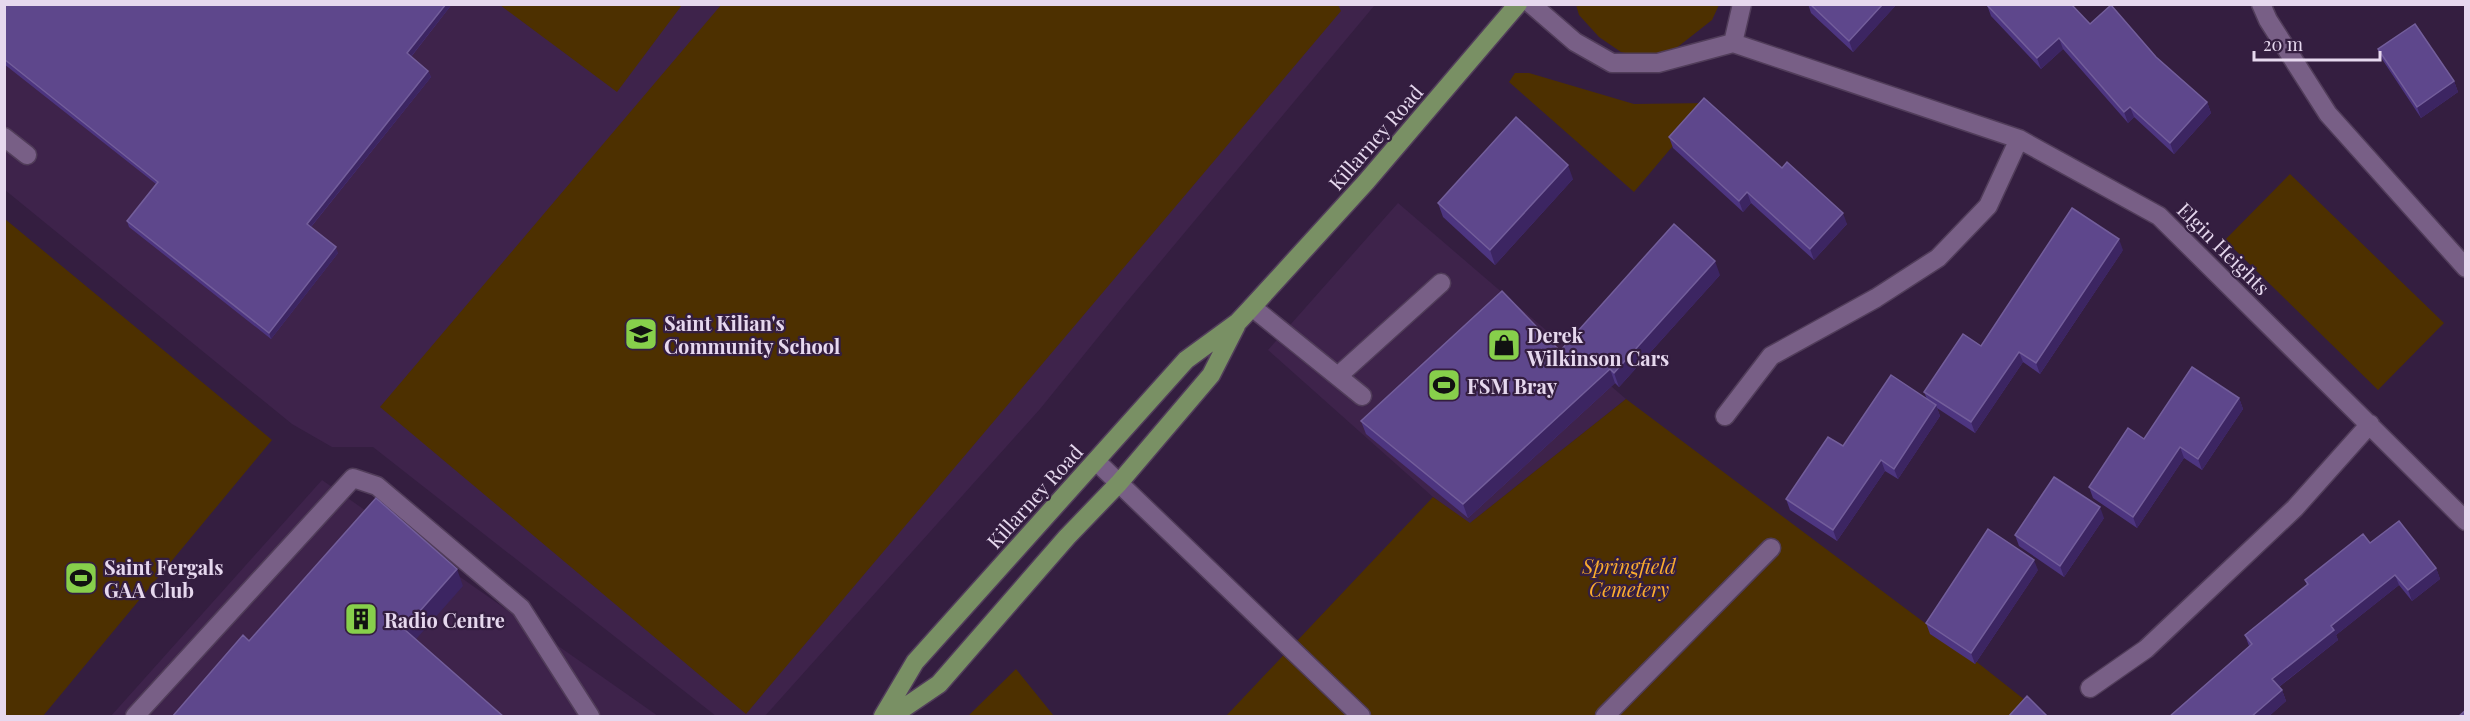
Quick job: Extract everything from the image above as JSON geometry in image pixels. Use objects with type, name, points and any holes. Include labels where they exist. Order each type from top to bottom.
[{"type":"main road","name":"Killarney Road","points":[[883,717],[915,662],[1186,360],[1238,322],[1252,307],[1366,182],[1518,4]]},
{"type":"main road","name":"Killarney Road","points":[[892,717],[939,684],[1066,537],[1119,483],[1211,375],[1238,322]]},
{"type":"street","points":[[1531,4],[1575,42],[1612,63],[1658,63],[1733,43],[1742,4]]},
{"type":"street","points":[[2261,4],[2268,20],[2328,114],[2466,268]]},
{"type":"street","name":"Elgin Heights","points":[[1733,43],[2019,139],[2159,216],[2466,521]]},
{"type":"street","points":[[4,137],[27,155]]},
{"type":"street","points":[[1725,416],[1771,356],[1876,298],[1938,258],[1988,206],[2019,139]]},
{"type":"street","points":[[1338,376],[1441,283]]},
{"type":"street","points":[[1252,307],[1362,396]]},
{"type":"street","points":[[2090,688],[2155,641],[2295,508],[2370,424]]},
{"type":"street","points":[[1096,461],[1361,717]]},
{"type":"street","points":[[135,717],[353,478],[376,486],[521,608],[590,717]]},
{"type":"street","points":[[1605,717],[1770,548]]},
{"type":"shaded area","name":"Saint Kilian's Community School","points":[[1373,4],[1374,6],[1040,409],[765,716],[716,716],[373,447],[332,447],[292,424],[5,190],[4,5]]},
{"type":"shaded area","points":[[1398,203],[1626,399],[1469,524],[1433,497],[1268,350]]},
{"type":"shaded area","points":[[322,480],[658,716],[111,716]]},
{"type":"green space","points":[[500,5],[682,5],[617,92]]},
{"type":"green space","name":"Saint Kilian's Community School","points":[[721,5],[1338,5],[1341,11],[746,714],[380,407]]},
{"type":"green space","points":[[1576,5],[1719,5],[1712,20],[1670,53],[1642,57],[1621,52],[1599,37],[1579,15]]},
{"type":"green space","points":[[1515,73],[1529,73],[1634,104],[1709,103],[1634,192],[1509,82]]},
{"type":"green space","points":[[2290,174],[2444,323],[2378,390],[2225,240]]},
{"type":"green space","name":"Saint Fergals GAA Club","points":[[5,219],[272,440],[43,716],[5,716]]},
{"type":"green space","name":"Springfield Cemetery","points":[[1626,399],[1973,659],[2045,716],[1226,716],[1433,497],[1470,523]]},
{"type":"green space","points":[[1016,669],[1054,716],[968,716]]},
{"type":"building","points":[[4,4],[446,4],[407,53],[428,71],[307,224],[336,247],[269,333],[127,221],[158,182],[4,59]]},
{"type":"building","points":[[1810,4],[1883,4],[1849,41]]},
{"type":"building","points":[[1988,4],[2071,4],[2090,24],[2111,5],[2156,57],[2207,102],[2170,143],[2130,107],[2124,112],[2059,38],[2037,58]]},
{"type":"building","points":[[2415,24],[2454,81],[2417,107],[2378,49]]},
{"type":"building","points":[[1704,98],[1782,168],[1787,162],[1843,213],[1810,249],[1747,192],[1739,201],[1669,137]]},
{"type":"building","points":[[1516,117],[1568,165],[1490,250],[1438,203]]},
{"type":"building","points":[[2072,208],[2119,239],[2036,363],[2019,352],[1971,422],[1924,392],[1963,334],[1981,346]]},
{"type":"building","points":[[1674,224],[1715,261],[1614,373],[1610,369],[1463,504],[1361,421],[1502,291],[1560,351]]},
{"type":"building","points":[[2192,367],[2239,398],[2198,459],[2180,447],[2133,517],[2089,487],[2128,428],[2144,439]]},
{"type":"building","points":[[1891,375],[1936,405],[1894,469],[1881,460],[1833,530],[1786,499],[1828,437],[1843,446]]},
{"type":"building","points":[[2054,477],[2100,507],[2060,566],[2015,535]]},
{"type":"building","points":[[376,498],[457,569],[404,629],[504,717],[172,717],[243,635],[249,641]]},
{"type":"building","points":[[2399,521],[2436,568],[2408,590],[2395,575],[2331,626],[2334,630],[2272,679],[2282,690],[2251,717],[2169,717],[2252,644],[2245,635],[2308,584],[2305,580],[2363,534],[2370,543]]},
{"type":"building","points":[[1988,529],[2034,560],[1971,653],[1926,623]]},
{"type":"building","points":[[2027,696],[2048,717],[2008,717]]},
{"type":"building","points":[[2466,710],[2466,717],[2458,717]]},
{"type":"place","name":"Saint Kilian's Community School","points":[[641,334]]},
{"type":"place","name":"Derek Wilkinson Cars","points":[[1504,345]]},
{"type":"place","name":"FSM Bray","points":[[1444,385]]},
{"type":"place","name":"Saint Fergals GAA Club","points":[[81,578]]},
{"type":"place","name":"Radio Centre","points":[[361,619]]}]
